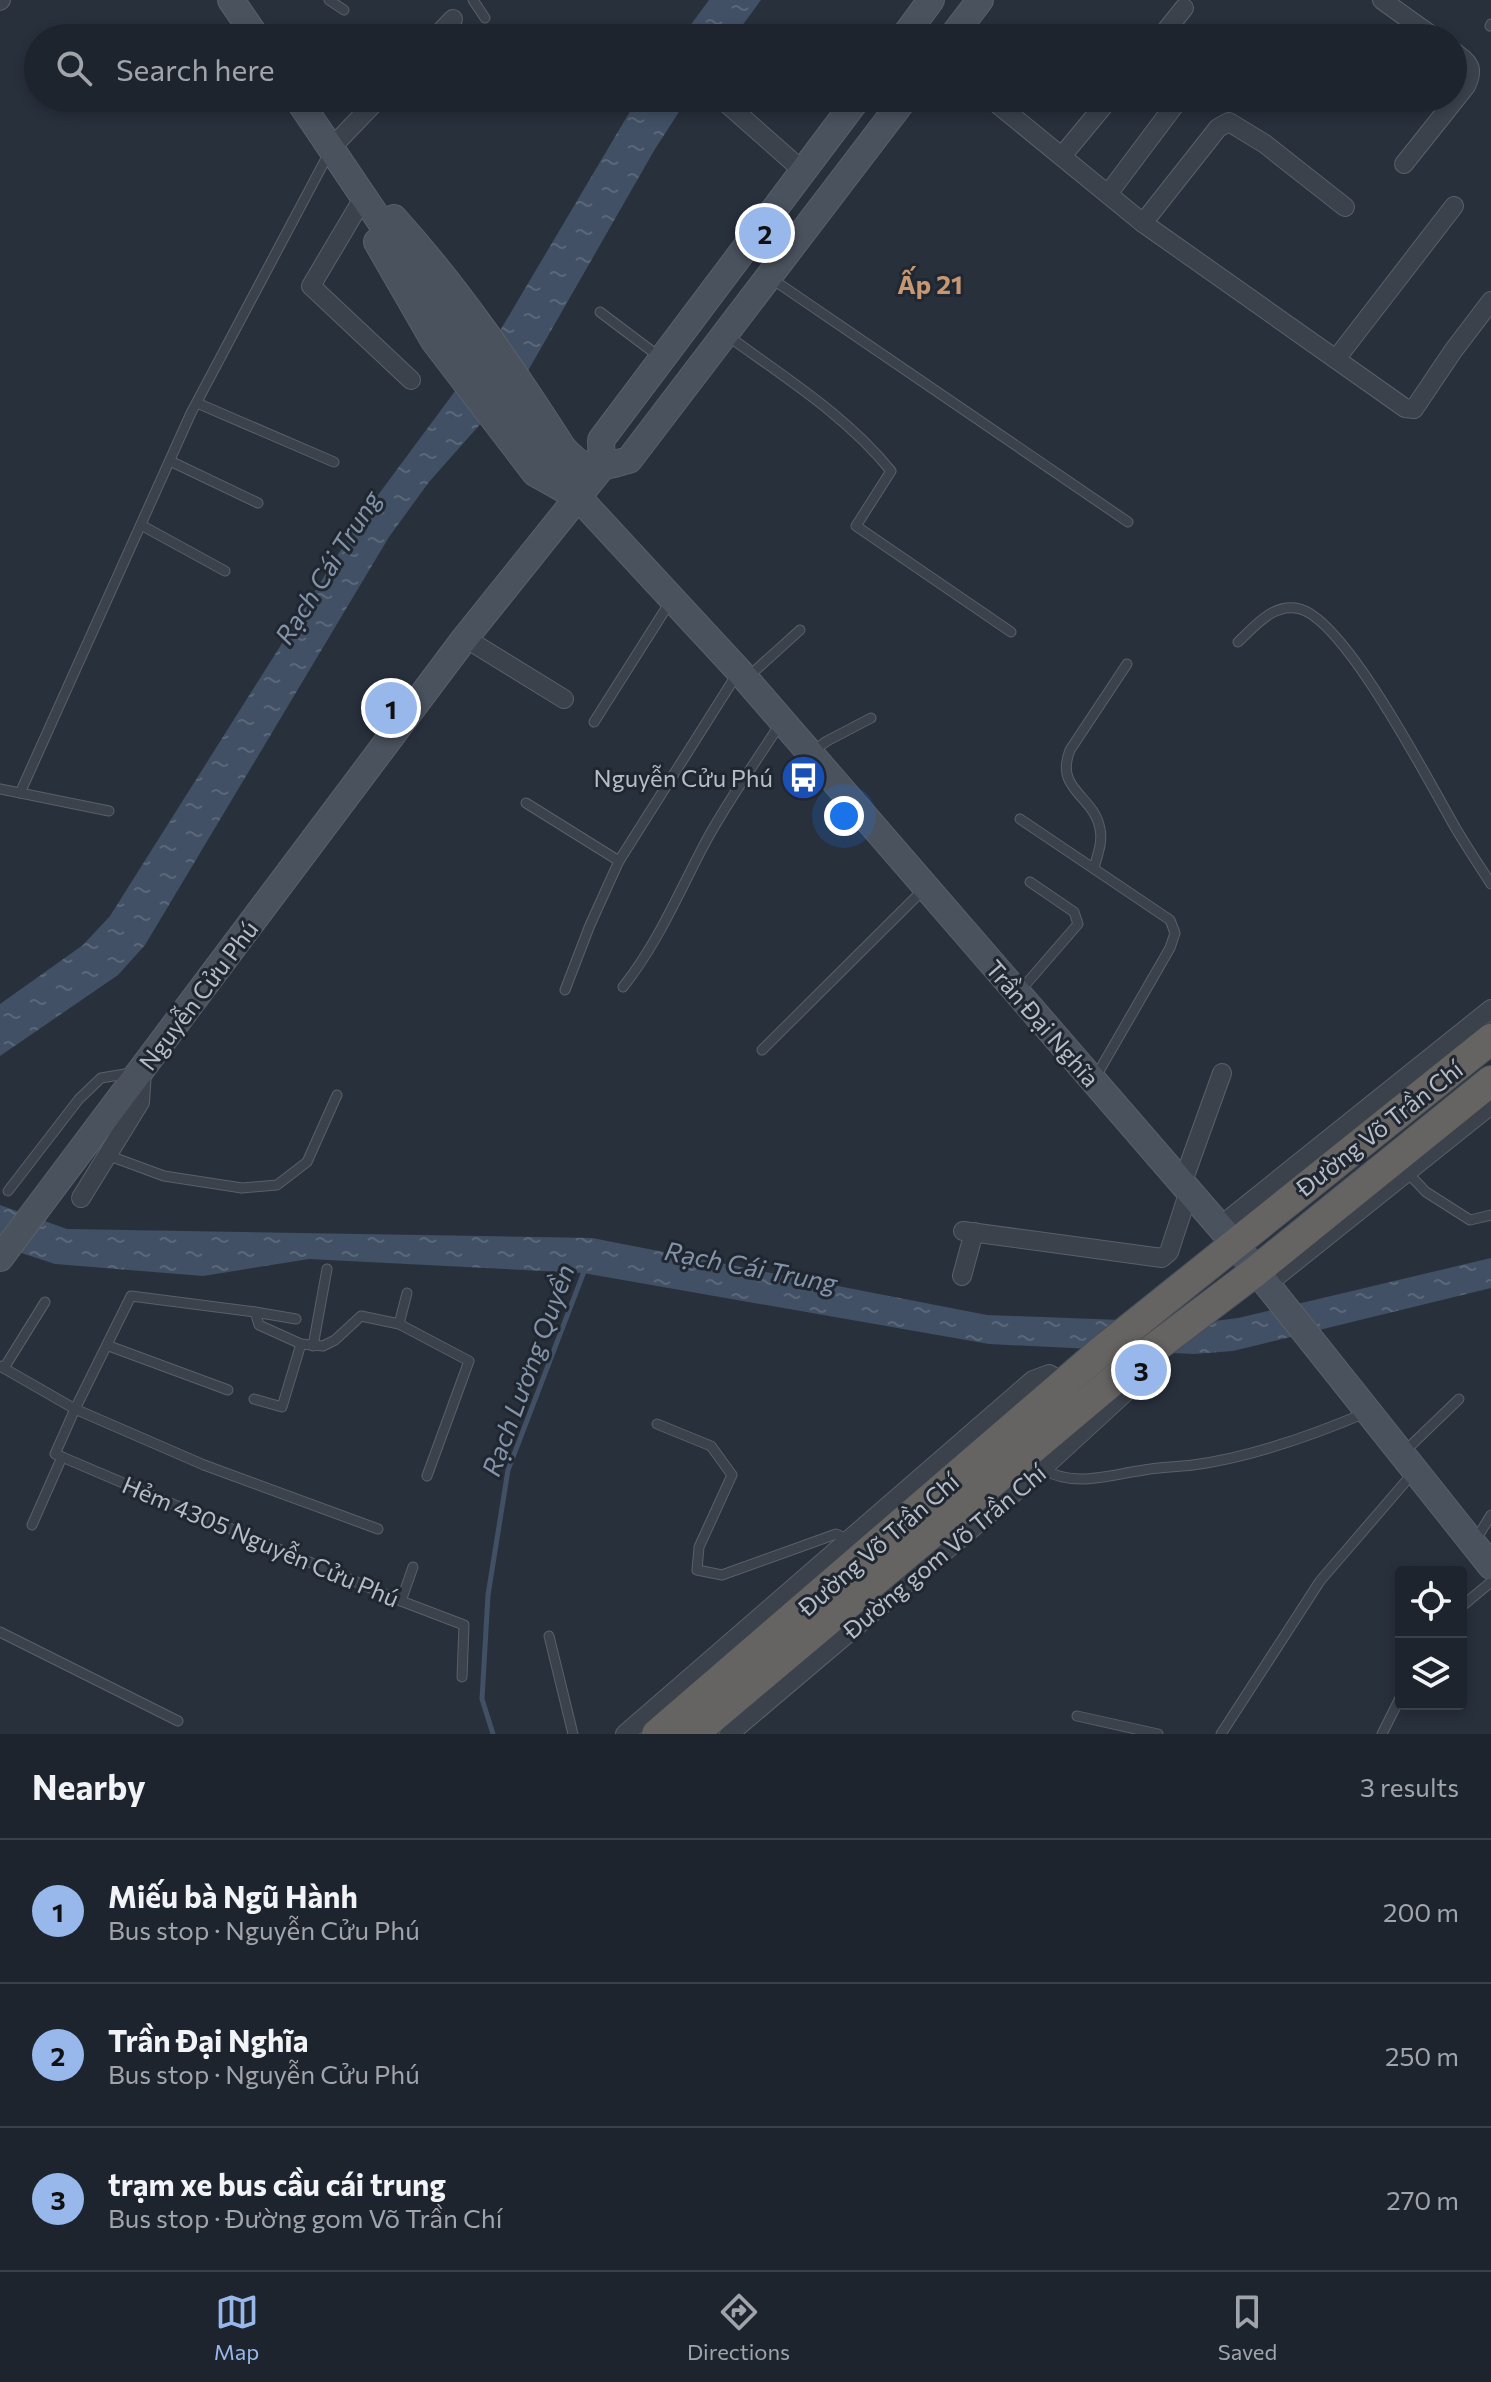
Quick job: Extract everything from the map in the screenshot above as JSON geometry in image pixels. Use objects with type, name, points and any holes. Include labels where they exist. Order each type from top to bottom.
[{"type":"highway","name":"Đường Võ Trần Chí","points":[[657,1734],[1192,1276],[1226,1235],[1491,1039]]},
{"type":"highway","name":"Đường Võ Trần Chí","points":[[693,1734],[1136,1363],[1214,1303],[1265,1283],[1400,1166],[1491,1081]]},
{"type":"main road","points":[[913,24],[931,0]]},
{"type":"main road","points":[[962,24],[980,0]]},
{"type":"main road","points":[[238,3],[249,24]]},
{"type":"main road","name":"Trần Đại Nghĩa","points":[[307,112],[331,148],[436,265],[457,331]]},
{"type":"main road","points":[[563,448],[582,466],[591,469],[602,467],[601,440],[847,112]]},
{"type":"main road","name":"Nguyễn Cửu Phú","points":[[0,1258],[465,638],[602,467],[629,460],[894,112]]},
{"type":"main road","name":"Trần Đại Nghĩa","points":[[331,148],[386,261],[457,331],[577,496],[742,675],[1186,1188],[1491,1566]]},
{"type":"main road","points":[[457,331],[512,407]]},
{"type":"main road","name":"Trần Đại Nghĩa","points":[[512,407],[563,448],[577,496]]},
{"type":"main road","name":"Trần Đại Nghĩa","points":[[512,407],[535,473],[577,496]]},
{"type":"main road","points":[[535,473],[554,503],[556,512],[552,528]]},
{"type":"street","points":[[1382,0],[1415,24]]},
{"type":"street","points":[[1171,24],[1184,8]]},
{"type":"street","points":[[448,24],[453,19]]},
{"type":"street","points":[[1467,63],[1471,75],[1467,84]]},
{"type":"street","points":[[331,148],[366,112]]},
{"type":"street","points":[[736,112],[803,171]]},
{"type":"street","points":[[1007,112],[1143,223],[1405,408],[1414,409],[1491,301]]},
{"type":"street","points":[[1062,156],[1098,112]]},
{"type":"street","points":[[1108,194],[1170,112]]},
{"type":"street","points":[[1404,164],[1445,112]]},
{"type":"street","points":[[1143,223],[1218,128],[1229,122],[1265,144],[1345,207]]},
{"type":"street","points":[[359,205],[311,286],[411,380]]},
{"type":"street","points":[[1336,359],[1454,206]]},
{"type":"street","points":[[465,638],[564,699]]},
{"type":"street","points":[[1226,1235],[1491,1009]]},
{"type":"street","points":[[81,1198],[140,1102],[142,1071]]},
{"type":"street","points":[[962,1276],[968,1232],[1162,1258],[1169,1252],[1222,1073]]},
{"type":"street","points":[[1400,1166],[1491,1105]]},
{"type":"street","name":"Đường gom Võ Trần Chí","points":[[729,1734],[1042,1469],[1140,1379],[1144,1371],[1136,1363]]},
{"type":"street","points":[[625,1734],[1033,1380],[1049,1374],[1065,1383]]},
{"type":"lane","points":[[329,0],[344,10]]},
{"type":"lane","points":[[473,0],[485,18]]},
{"type":"lane","points":[[20,793],[197,403],[331,148]]},
{"type":"lane","points":[[769,277],[1128,522]]},
{"type":"lane","points":[[600,312],[662,359]]},
{"type":"lane","points":[[725,334],[820,402],[875,451],[891,471],[856,526],[1011,632]]},
{"type":"lane","points":[[197,403],[334,462]]},
{"type":"lane","points":[[170,461],[258,503]]},
{"type":"lane","points":[[141,525],[225,571]]},
{"type":"lane","points":[[594,722],[672,599]]},
{"type":"lane","points":[[1238,642],[1268,615],[1289,607],[1302,609],[1326,625],[1343,644],[1396,725],[1491,884]]},
{"type":"lane","points":[[565,990],[619,861],[742,675],[800,630]]},
{"type":"lane","points":[[1094,868],[1100,828],[1065,774],[1064,763],[1127,664]]},
{"type":"lane","points":[[810,754],[827,741],[871,718]]},
{"type":"lane","points":[[623,987],[649,950],[690,877],[705,843],[782,721]]},
{"type":"lane","points":[[0,789],[109,811]]},
{"type":"lane","points":[[526,803],[619,861]]},
{"type":"lane","points":[[1020,819],[1170,920],[1175,933],[1170,948],[1093,1080]]},
{"type":"lane","points":[[1018,994],[1078,924],[1074,912],[1030,882]]},
{"type":"lane","points":[[762,1050],[926,887]]},
{"type":"lane","points":[[8,1191],[79,1099],[101,1078],[142,1071]]},
{"type":"lane","points":[[107,1155],[164,1176],[242,1188],[277,1185],[307,1162],[337,1095]]},
{"type":"lane","points":[[1400,1166],[1426,1192],[1470,1220],[1491,1215]]},
{"type":"lane","points":[[313,1346],[327,1269]]},
{"type":"lane","points":[[399,1324],[407,1293]]},
{"type":"lane","points":[[32,1525],[62,1457],[55,1454],[131,1296],[296,1319]]},
{"type":"lane","points":[[2,1367],[45,1302]]},
{"type":"lane","points":[[255,1312],[259,1325],[301,1344],[313,1346],[329,1343],[361,1316],[399,1324],[469,1361],[427,1476]]},
{"type":"lane","points":[[254,1399],[282,1407],[301,1344]]},
{"type":"lane","points":[[109,1346],[228,1390]]},
{"type":"lane","name":"Hẻm 4305 Nguyễn Cửu Phú","points":[[2,1367],[75,1409],[193,1461],[378,1529]]},
{"type":"lane","points":[[1221,1734],[1320,1581],[1459,1399]]},
{"type":"lane","points":[[1042,1469],[1055,1476],[1075,1480],[1203,1463],[1292,1440],[1368,1412]]},
{"type":"lane","points":[[657,1424],[711,1446],[732,1475],[699,1547],[697,1570],[722,1575],[836,1534],[850,1540]]},
{"type":"lane","name":"Hẻm 4305 Nguyễn Cửu Phú","points":[[62,1457],[464,1625],[462,1677]]},
{"type":"lane","points":[[1473,1544],[1491,1515]]},
{"type":"lane","points":[[401,1601],[413,1567]]},
{"type":"lane","points":[[1467,1602],[1491,1582]]},
{"type":"lane","points":[[0,1632],[178,1721]]},
{"type":"lane","points":[[549,1636],[573,1734]]},
{"type":"lane","points":[[1382,1734],[1395,1708]]},
{"type":"lane","points":[[1077,1716],[1158,1734]]},
{"type":"water","points":[[709,0],[761,0],[743,24],[691,24]]},
{"type":"water","points":[[630,112],[679,112],[529,369],[429,482],[389,537],[145,945],[118,975],[0,1056],[0,1004],[83,945],[110,916],[361,518],[501,329]]},
{"type":"water","points":[[0,1205],[67,1229],[592,1238],[987,1315],[1199,1323],[1238,1318],[1491,1258],[1491,1288],[1233,1351],[1194,1354],[989,1344],[583,1273],[309,1259],[203,1276],[55,1264],[0,1246]]},
{"type":"waterway","name":"Rạch Lương Quyền","points":[[493,1734],[482,1699],[488,1595],[508,1470],[585,1269]]},
{"type":"place","name":"Trần Đại Nghĩa","points":[[765,233]]},
{"type":"place","name":"Miếu bà Ngũ Hành","points":[[391,708]]},
{"type":"place","name":"Nguyễn Cửu Phú","points":[[804,777]]},
{"type":"place","name":"trạm xe bus cầu cái trung","points":[[1141,1370]]},
{"type":"district","name":"Ấp 21","points":[[930,283]]},
{"type":"water label","name":"Rạch Cái Trung","points":[[327,567]]},
{"type":"water label","name":"Rạch Cái Trung","points":[[751,1266]]}]
